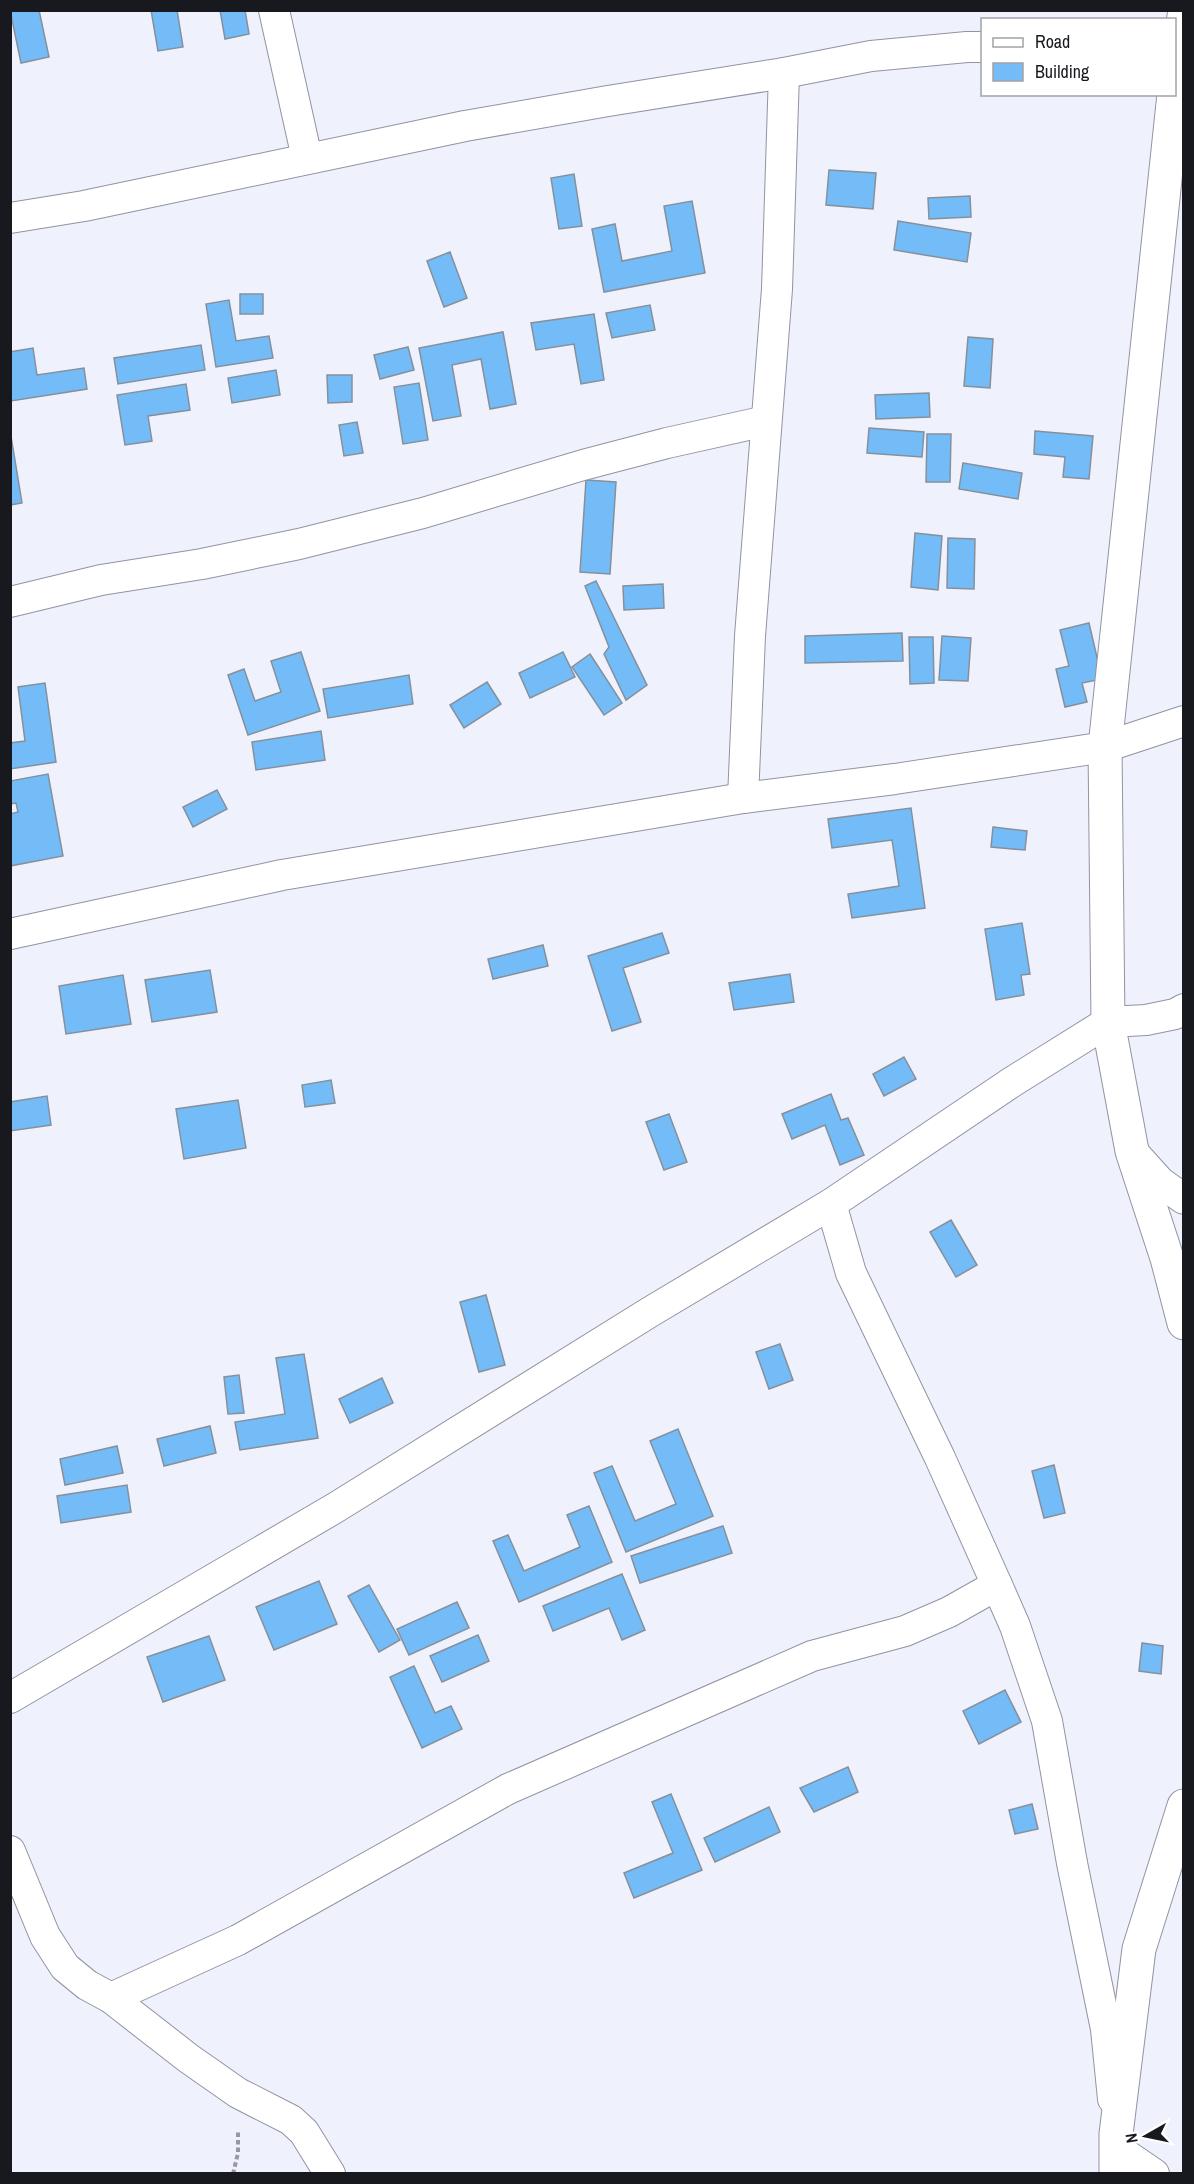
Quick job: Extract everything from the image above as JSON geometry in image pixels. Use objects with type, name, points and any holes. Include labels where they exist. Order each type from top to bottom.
[{"type":"street","points":[[273,10],[307,158]]},
{"type":"street","points":[[1177,78],[1181,22]]},
{"type":"street","points":[[10,218],[84,206],[307,158],[542,113],[784,73],[871,56],[981,47]]},
{"type":"street","points":[[743,798],[750,636],[777,289],[784,73]]},
{"type":"street","points":[[1175,96],[1105,747],[1108,1022],[1132,1151],[1167,1258],[1184,1323]]},
{"type":"street","points":[[10,602],[101,579],[202,564],[299,544],[423,513],[667,442],[766,421]]},
{"type":"street","points":[[10,934],[282,875],[743,798],[895,779],[1105,747],[1184,721]]},
{"type":"street","points":[[10,1698],[335,1508],[650,1312],[831,1204],[1012,1082],[1108,1022],[1146,1020],[1176,1014],[1184,1009]]},
{"type":"street","points":[[1132,1151],[1160,1182],[1184,1199]]},
{"type":"street","points":[[831,1204],[851,1273],[940,1458],[997,1585],[1014,1626],[1047,1721],[1072,1863],[1106,2029],[1116,2152]]},
{"type":"street","points":[[111,1998],[238,1940],[508,1789],[812,1656],[905,1631],[949,1612],[997,1585]]},
{"type":"street","points":[[1116,2152],[1138,1949],[1184,1806]]},
{"type":"street","points":[[10,1851],[45,1936],[65,1967],[87,1985],[111,1998],[188,2058],[238,2093],[291,2120],[304,2132],[330,2174]]},
{"type":"street","points":[[1116,2152],[1154,2174]]},
{"type":"path","points":[[233,2174],[238,2153],[238,2093]]},
{"type":"building","points":[[10,10],[39,10],[49,57],[21,63]]},
{"type":"building","points":[[151,10],[177,10],[183,47],[158,51]]},
{"type":"building","points":[[220,10],[245,10],[249,34],[225,39]]},
{"type":"building","points":[[829,170],[876,173],[873,209],[826,205]]},
{"type":"building","points":[[574,174],[582,226],[559,229],[551,178]]},
{"type":"building","points":[[970,196],[971,217],[929,219],[928,198]]},
{"type":"building","points":[[692,201],[705,273],[604,292],[592,229],[615,224],[622,261],[672,251],[664,206]]},
{"type":"building","points":[[898,221],[971,233],[967,262],[894,250]]},
{"type":"building","points":[[450,252],[467,298],[444,307],[427,261]]},
{"type":"building","points":[[240,294],[263,294],[263,314],[240,314]]},
{"type":"building","points":[[229,300],[236,341],[269,336],[273,358],[216,367],[206,304]]},
{"type":"building","points":[[650,305],[655,330],[612,338],[606,313]]},
{"type":"building","points":[[594,314],[604,380],[581,384],[574,344],[536,350],[531,323]]},
{"type":"building","points":[[503,332],[516,404],[490,409],[481,359],[452,365],[461,416],[433,421],[419,348]]},
{"type":"building","points":[[968,337],[993,339],[990,388],[964,386]]},
{"type":"building","points":[[201,345],[205,370],[118,384],[114,358]]},
{"type":"building","points":[[408,347],[414,370],[380,379],[374,355]]},
{"type":"building","points":[[33,348],[37,375],[84,368],[87,389],[11,401],[10,352]]},
{"type":"building","points":[[276,370],[280,395],[232,403],[228,378]]},
{"type":"building","points":[[327,375],[352,375],[352,402],[328,403]]},
{"type":"building","points":[[419,383],[428,440],[403,444],[394,387]]},
{"type":"building","points":[[186,384],[190,410],[148,416],[152,441],[125,445],[117,395]]},
{"type":"building","points":[[929,393],[930,417],[876,419],[875,395]]},
{"type":"building","points":[[357,422],[363,453],[344,456],[339,425]]},
{"type":"building","points":[[869,428],[924,432],[922,457],[867,453]]},
{"type":"building","points":[[10,430],[22,503],[10,505]]},
{"type":"building","points":[[1035,431],[1093,436],[1089,479],[1063,477],[1065,457],[1034,454]]},
{"type":"building","points":[[927,434],[951,434],[950,482],[926,482]]},
{"type":"building","points":[[963,463],[1022,473],[1018,499],[959,489]]},
{"type":"building","points":[[586,480],[616,482],[610,574],[580,572]]},
{"type":"building","points":[[915,533],[942,536],[938,590],[911,587]]},
{"type":"building","points":[[948,538],[975,539],[974,589],[947,588]]},
{"type":"building","points":[[596,581],[647,685],[626,700],[604,654],[609,647],[585,586]]},
{"type":"building","points":[[663,584],[664,608],[624,610],[623,586]]},
{"type":"building","points":[[1089,623],[1102,679],[1082,683],[1087,702],[1065,707],[1056,669],[1069,666],[1060,630]]},
{"type":"building","points":[[902,633],[903,661],[805,663],[805,636]]},
{"type":"building","points":[[942,636],[971,638],[968,681],[939,680]]},
{"type":"building","points":[[909,637],[933,637],[934,683],[910,684]]},
{"type":"building","points":[[301,652],[320,711],[248,735],[228,675],[244,669],[255,701],[281,692],[271,661]]},
{"type":"building","points":[[563,652],[575,677],[530,698],[519,673]]},
{"type":"building","points":[[590,654],[622,703],[604,715],[572,667]]},
{"type":"building","points":[[409,675],[413,704],[328,718],[323,689]]},
{"type":"building","points":[[487,682],[501,704],[464,728],[450,705]]},
{"type":"building","points":[[45,683],[56,762],[10,769],[10,743],[25,741],[18,687]]},
{"type":"building","points":[[321,731],[325,760],[256,770],[252,742]]},
{"type":"building","points":[[48,774],[63,856],[10,866],[10,814],[18,812],[16,803],[10,804],[10,781]]},
{"type":"building","points":[[217,790],[227,809],[193,827],[183,807]]},
{"type":"building","points":[[911,808],[925,908],[852,918],[848,894],[899,886],[892,840],[832,848],[828,819]]},
{"type":"building","points":[[993,827],[1027,831],[1025,850],[991,847]]},
{"type":"building","points":[[1022,923],[1030,974],[1021,975],[1024,995],[996,1000],[985,929]]},
{"type":"building","points":[[662,933],[669,953],[623,968],[641,1022],[612,1031],[588,956]]},
{"type":"building","points":[[543,945],[548,966],[493,979],[488,959]]},
{"type":"building","points":[[210,970],[217,1012],[152,1022],[145,980]]},
{"type":"building","points":[[790,974],[794,1002],[734,1010],[729,983]]},
{"type":"building","points":[[123,975],[131,1024],[66,1034],[59,986]]},
{"type":"building","points":[[904,1057],[916,1079],[884,1096],[873,1074]]},
{"type":"building","points":[[331,1080],[335,1103],[305,1107],[302,1085]]},
{"type":"building","points":[[831,1094],[841,1120],[848,1118],[864,1155],[840,1165],[825,1125],[792,1139],[782,1114]]},
{"type":"building","points":[[47,1096],[51,1125],[10,1131],[10,1102]]},
{"type":"building","points":[[238,1100],[246,1148],[184,1159],[176,1109]]},
{"type":"building","points":[[669,1114],[687,1162],[664,1170],[646,1122]]},
{"type":"building","points":[[951,1220],[977,1265],[956,1277],[930,1232]]},
{"type":"building","points":[[486,1295],[505,1365],[479,1372],[460,1302]]},
{"type":"building","points":[[780,1344],[793,1380],[769,1389],[756,1352]]},
{"type":"building","points":[[304,1354],[318,1438],[240,1450],[235,1422],[285,1414],[276,1358]]},
{"type":"building","points":[[239,1375],[244,1413],[228,1414],[224,1377]]},
{"type":"building","points":[[382,1378],[393,1403],[350,1423],[339,1399]]},
{"type":"building","points":[[210,1426],[216,1453],[164,1466],[157,1439]]},
{"type":"building","points":[[678,1429],[713,1516],[626,1552],[594,1473],[612,1466],[635,1521],[676,1504],[650,1441]]},
{"type":"building","points":[[117,1446],[123,1473],[65,1485],[60,1459]]},
{"type":"building","points":[[1054,1465],[1065,1513],[1044,1518],[1032,1471]]},
{"type":"building","points":[[127,1485],[131,1512],[61,1523],[57,1496]]},
{"type":"building","points":[[589,1506],[612,1562],[519,1602],[493,1541],[508,1535],[524,1571],[580,1547],[567,1515]]},
{"type":"building","points":[[723,1526],[732,1553],[640,1583],[631,1556]]},
{"type":"building","points":[[622,1574],[645,1630],[622,1640],[609,1608],[553,1631],[543,1606]]},
{"type":"building","points":[[319,1581],[337,1624],[274,1650],[256,1607]]},
{"type":"building","points":[[369,1585],[400,1640],[379,1652],[348,1596]]},
{"type":"building","points":[[457,1602],[469,1628],[409,1655],[397,1629]]},
{"type":"building","points":[[478,1635],[489,1661],[442,1682],[430,1656]]},
{"type":"building","points":[[209,1636],[225,1680],[163,1702],[147,1657]]},
{"type":"building","points":[[1142,1643],[1163,1646],[1161,1674],[1139,1671]]},
{"type":"building","points":[[414,1666],[435,1713],[451,1706],[462,1729],[422,1748],[390,1677]]},
{"type":"building","points":[[1005,1690],[1021,1722],[979,1744],[963,1711]]},
{"type":"building","points":[[848,1767],[858,1792],[814,1812],[800,1788]]},
{"type":"building","points":[[671,1794],[702,1870],[634,1898],[624,1873],[673,1853],[652,1802]]},
{"type":"building","points":[[1032,1804],[1038,1829],[1015,1834],[1009,1810]]},
{"type":"building","points":[[769,1807],[780,1832],[715,1862],[704,1838]]}]
